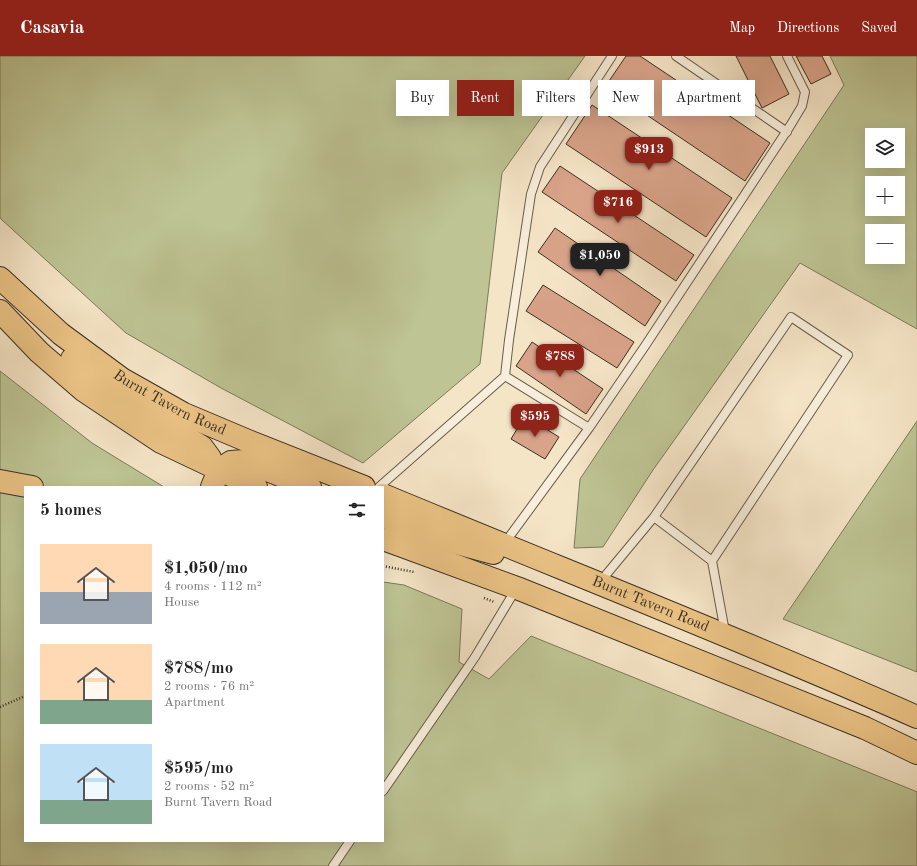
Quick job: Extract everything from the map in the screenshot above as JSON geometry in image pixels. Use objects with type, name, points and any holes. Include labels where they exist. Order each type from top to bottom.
[{"type":"main road","points":[[2,280],[10,306],[107,388],[202,447],[215,479]]},
{"type":"main road","name":"Burnt Tavern Road","points":[[2,280],[61,334],[128,382],[184,414],[361,486]]},
{"type":"main road","points":[[0,311],[39,352],[83,390],[215,479],[251,486]]},
{"type":"main road","points":[[215,479],[231,462],[245,461],[308,486]]},
{"type":"main road","points":[[0,481],[27,486]]},
{"type":"main road","name":"Burnt Tavern Road","points":[[384,494],[503,545],[725,635],[917,717]]},
{"type":"main road","points":[[384,516],[438,538],[597,582]]},
{"type":"main road","points":[[384,539],[517,588],[865,728],[917,753]]},
{"type":"lane","points":[[380,486],[505,376],[531,194],[540,166],[612,56]]},
{"type":"lane","points":[[676,56],[786,132]]},
{"type":"lane","points":[[503,545],[589,428],[645,346],[802,106],[805,92],[787,56]]},
{"type":"lane","points":[[597,582],[654,517],[791,317],[848,354],[712,561]]},
{"type":"lane","points":[[505,376],[589,428]]},
{"type":"lane","points":[[654,517],[712,561],[725,635]]},
{"type":"lane","points":[[384,790],[475,657],[517,588]]},
{"type":"lane","points":[[333,866],[349,842]]},
{"type":"path","points":[[384,566],[416,573]]},
{"type":"path","points":[[483,598],[505,608]]},
{"type":"path","points":[[0,708],[24,696]]},
{"type":"green space","points":[[0,56],[585,56],[568,80],[522,80],[522,116],[542,116],[502,173],[480,364],[363,463],[221,388],[126,333],[0,217]]},
{"type":"green space","points":[[830,56],[917,56],[917,329],[800,263],[653,470],[603,547],[574,548],[580,479],[844,85]]},
{"type":"green space","points":[[0,371],[92,443],[162,486],[24,486],[24,842],[384,842],[384,582],[404,585],[462,609],[459,662],[489,679],[531,636],[917,792],[917,866],[0,866]]},
{"type":"green space","points":[[917,421],[917,672],[783,619]]},
{"type":"building","points":[[626,56],[640,56],[676,80],[662,80],[662,116],[730,116],[770,143],[745,181],[648,116],[654,116],[654,80],[610,80]]},
{"type":"building","points":[[736,56],[770,56],[789,94],[762,108],[755,94],[755,80],[748,80]]},
{"type":"building","points":[[796,56],[822,56],[831,74],[811,84]]},
{"type":"building","points":[[592,105],[598,109],[598,116],[609,116],[732,198],[706,237],[566,144],[585,116],[590,116],[590,108]]},
{"type":"building","points":[[560,166],[694,255],[676,281],[542,192]]},
{"type":"building","points":[[555,228],[661,301],[645,326],[538,252]]},
{"type":"building","points":[[543,285],[634,342],[617,368],[526,311]]},
{"type":"building","points":[[532,342],[603,389],[586,414],[516,366]]},
{"type":"building","points":[[525,416],[559,437],[545,459],[511,439]]}]
